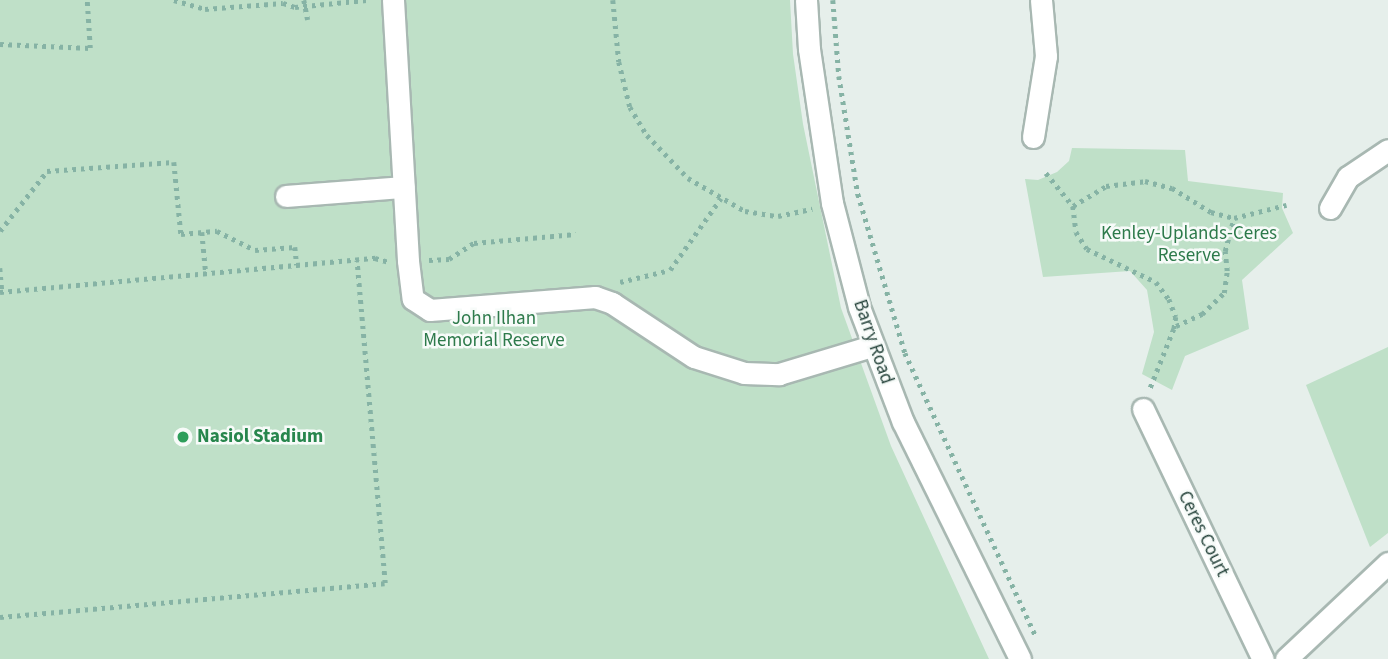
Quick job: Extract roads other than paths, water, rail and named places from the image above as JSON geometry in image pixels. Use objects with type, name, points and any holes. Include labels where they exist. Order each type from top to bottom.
[{"type":"street","points":[[393,0],[404,187],[418,261],[413,299],[430,310],[595,298],[612,303],[694,357],[744,373],[779,374],[872,346]]},
{"type":"street","name":"Barry Road","points":[[806,0],[809,49],[832,203],[872,346],[903,422],[1020,659]]},
{"type":"street","points":[[1033,137],[1046,56],[1041,0]]},
{"type":"street","points":[[1330,208],[1348,177],[1388,150]]},
{"type":"street","points":[[286,196],[404,187]]},
{"type":"street","name":"Ceres Court","points":[[1143,409],[1264,659]]},
{"type":"street","points":[[1286,659],[1388,563]]},
{"type":"place","name":"Nasiol Stadium","points":[[183,437]]},
{"type":"park label","name":"Kenley-Uplands-Ceres Reserve","points":[[1189,245]]},
{"type":"park label","name":"John Ilhan Memorial Reserve","points":[[494,330]]}]
